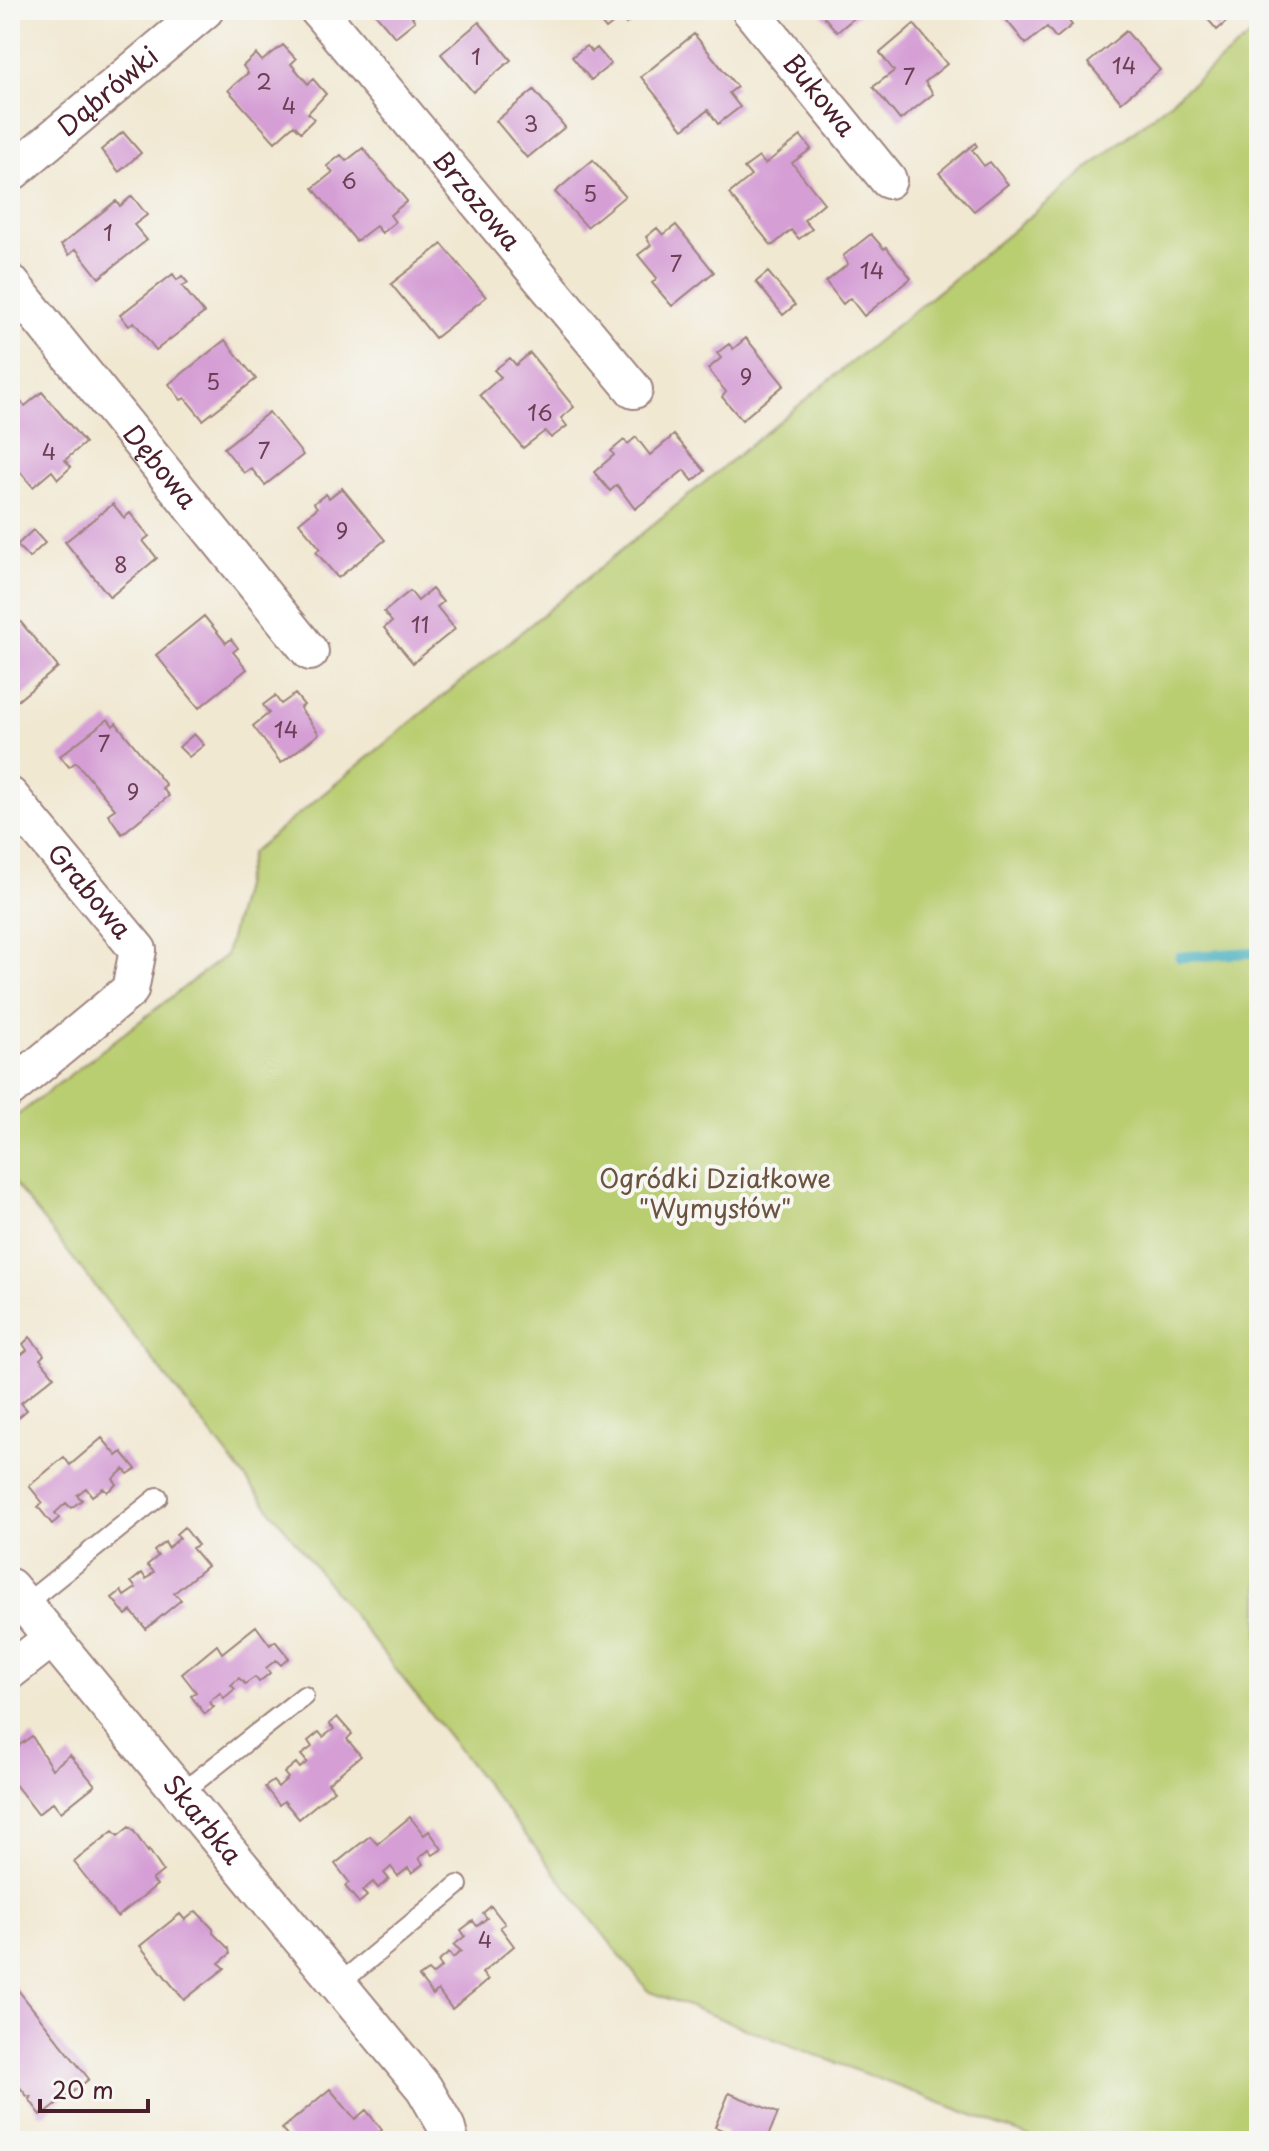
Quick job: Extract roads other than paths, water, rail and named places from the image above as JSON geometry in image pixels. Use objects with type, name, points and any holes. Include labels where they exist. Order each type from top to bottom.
[{"type":"street","name":"Dąbrówki","points":[[10,174],[205,10]]},
{"type":"street","name":"Brzozowa","points":[[318,10],[634,390]]},
{"type":"street","name":"Bukowa","points":[[750,10],[888,180]]},
{"type":"street","name":"Dębowa","points":[[10,282],[310,652]]},
{"type":"street","name":"Grabowa","points":[[10,796],[138,950],[130,990],[10,1089]]},
{"type":"street","name":"Skarbka","points":[[17,1596],[424,2088],[446,2126],[450,2141]]},
{"type":"street","points":[[10,1671],[51,1639]]},
{"type":"lane","points":[[17,1596],[158,1497]]},
{"type":"lane","points":[[180,1794],[304,1696]]},
{"type":"lane","points":[[338,1985],[458,1885]]},
{"type":"waterway","points":[[1180,957],[1259,952]]},
{"type":"park label","name":"Ogródki Działkowe \"Wymysłów\"","points":[[715,1194]]}]
